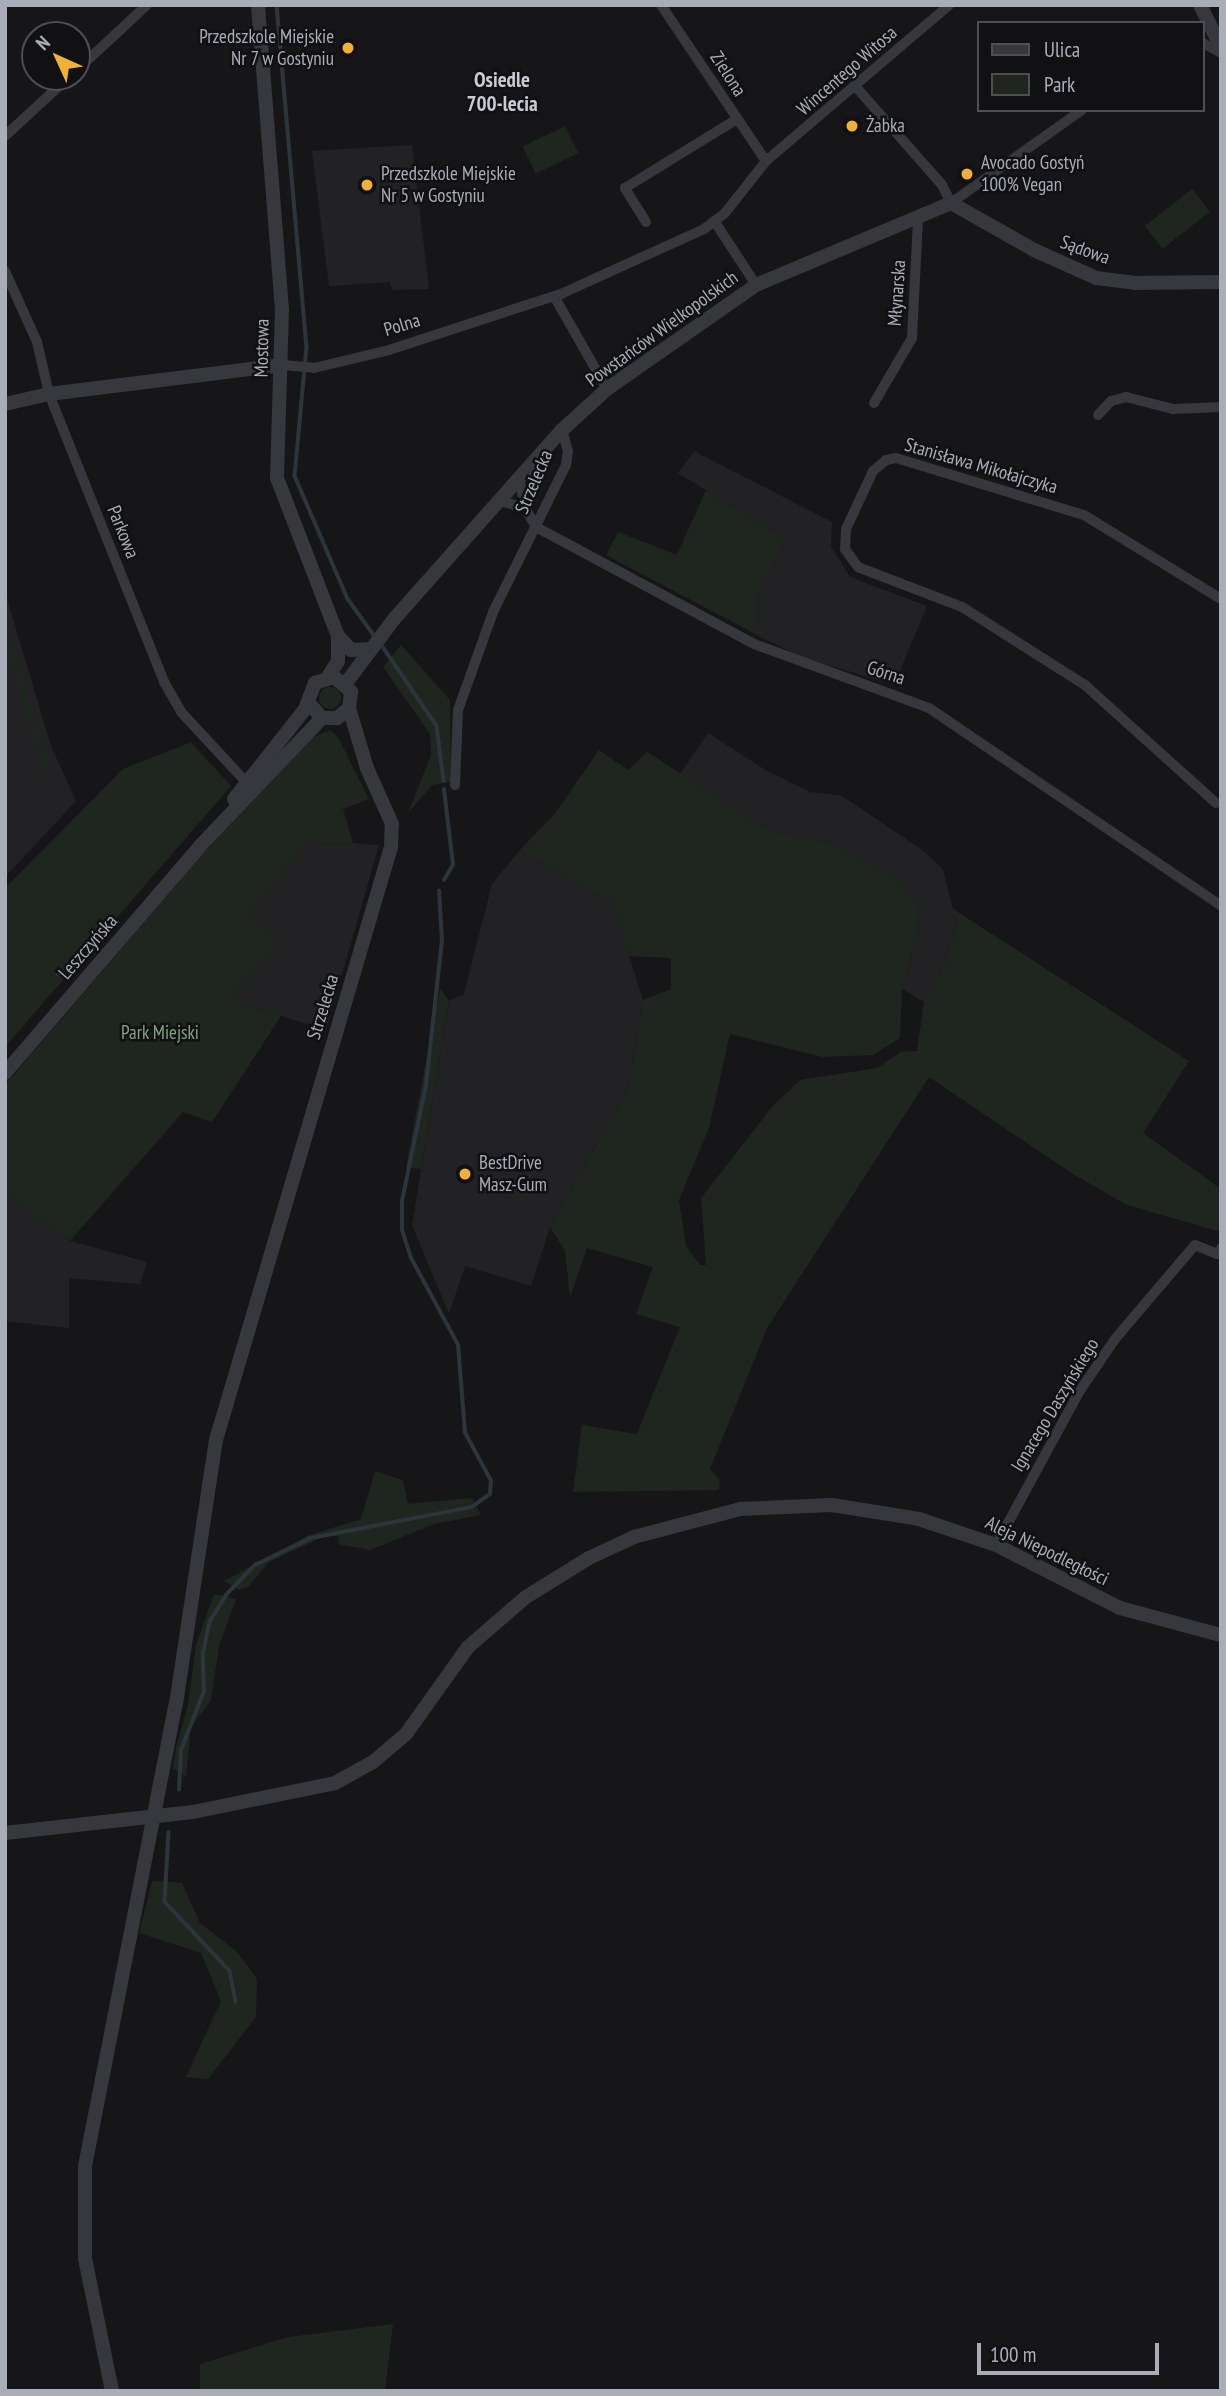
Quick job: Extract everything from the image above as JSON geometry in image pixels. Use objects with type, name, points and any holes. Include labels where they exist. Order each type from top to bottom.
[{"type":"street","points":[[91,57],[147,5]]},
{"type":"street","name":"Mostowa","points":[[258,5],[286,365],[275,451],[278,486],[338,636]]},
{"type":"street","name":"Zielona","points":[[661,5],[766,162]]},
{"type":"street","name":"Wincentego Witosa","points":[[766,162],[856,87],[941,8]]},
{"type":"street","points":[[1205,21],[1221,47]]},
{"type":"street","points":[[1205,44],[1221,53]]},
{"type":"street","points":[[856,87],[942,185],[951,203]]},
{"type":"street","points":[[5,136],[54,91]]},
{"type":"street","name":"Powstańców Wielkopolskich","points":[[346,683],[394,619],[498,500],[562,430],[607,388],[757,285],[951,203],[1079,112]]},
{"type":"street","points":[[646,222],[625,188],[737,120]]},
{"type":"street","name":"Polna","points":[[5,404],[49,394],[286,365],[314,369],[389,350],[555,296],[715,222],[766,162]]},
{"type":"street","name":"Sądowa","points":[[951,203],[1052,260],[1096,278],[1134,283],[1221,282]]},
{"type":"street","name":"Młynarska","points":[[874,403],[912,338],[918,218]]},
{"type":"street","points":[[715,222],[757,285]]},
{"type":"street","name":"Parkowa","points":[[5,271],[37,342],[49,394],[173,699],[247,783]]},
{"type":"street","points":[[555,296],[607,388]]},
{"type":"street","points":[[1098,415],[1111,401],[1126,397],[1172,410],[1221,407]]},
{"type":"street","name":"Strzelecka","points":[[455,785],[458,710],[493,612],[566,465],[568,451],[562,430]]},
{"type":"street","name":"Stanisława Mikołajczyka","points":[[1216,803],[1085,685],[962,607],[858,567],[845,549],[846,529],[873,471],[886,460],[896,458],[1084,515],[1221,599]]},
{"type":"street","points":[[519,477],[525,508],[536,527]]},
{"type":"street","points":[[498,500],[525,508]]},
{"type":"street","name":"Górna","points":[[536,527],[754,644],[929,708],[1221,906]]},
{"type":"street","points":[[338,636],[351,649],[370,649]]},
{"type":"street","points":[[328,677],[346,683],[351,692],[349,708],[327,719],[309,703],[311,689],[328,677],[338,661],[338,636]]},
{"type":"street","name":"Leszczyńska","points":[[5,1073],[200,846],[309,703]]},
{"type":"street","name":"Strzelecka","points":[[112,2391],[86,2270],[83,2192],[176,1704],[216,1440],[391,847],[393,824],[367,768],[349,708]]},
{"type":"street","name":"Strzelecka","points":[[327,719],[367,768]]},
{"type":"street","name":"Leszczyńska","points":[[200,846],[327,719]]},
{"type":"street","name":"Ignacego Daszyńskiego","points":[[996,1545],[1079,1392],[1115,1339],[1195,1245],[1219,1251]]},
{"type":"street","name":"Aleja Niepodległości","points":[[5,1833],[154,1817],[293,1794],[355,1774],[406,1734],[471,1644],[526,1597],[589,1558],[655,1529],[718,1513],[787,1505],[853,1507],[919,1519],[996,1545],[1120,1608],[1221,1634]]},
{"type":"shaded area","name":"Przedszkole Miejskie Nr 5 w Gostyniu","points":[[412,145],[429,289],[392,290],[390,282],[329,286],[312,151]]},
{"type":"shaded area","points":[[694,451],[832,522],[831,547],[850,577],[927,606],[894,685],[802,657],[757,635],[756,596],[786,539],[678,473]]},
{"type":"shaded area","points":[[5,592],[51,746],[76,801],[5,877]]},
{"type":"shaded area","points":[[708,733],[767,771],[810,792],[842,796],[925,852],[943,870],[957,925],[943,968],[924,1002],[902,989],[919,926],[918,901],[831,843],[771,831],[680,774]]},
{"type":"shaded area","points":[[308,844],[379,845],[326,1030],[244,1004],[234,994],[283,943],[248,915]]},
{"type":"shaded area","points":[[520,850],[613,904],[643,1000],[628,1088],[550,1227],[531,1286],[465,1266],[449,1314],[412,1225],[449,1001],[464,994],[492,884]]},
{"type":"shaded area","points":[[5,1195],[70,1241],[147,1262],[140,1284],[69,1278],[69,1328],[5,1321]]},
{"type":"green space","points":[[565,126],[578,153],[536,174],[523,147]]},
{"type":"green space","points":[[1192,189],[1210,212],[1163,249],[1145,226]]},
{"type":"green space","points":[[706,490],[786,539],[756,596],[757,635],[606,555],[618,532],[677,555]]},
{"type":"green space","points":[[10,633],[51,772],[43,774],[5,645],[5,635]]},
{"type":"green space","points":[[401,645],[450,700],[451,782],[432,785],[408,813],[431,755],[430,734],[383,667]]},
{"type":"green space","points":[[326,687],[334,687],[341,694],[341,702],[334,709],[326,709],[319,702],[319,694]]},
{"type":"green space","name":"Park Miejski","points":[[330,730],[338,737],[369,799],[343,809],[353,843],[308,844],[249,915],[283,943],[234,994],[244,1004],[281,1016],[212,1122],[183,1112],[70,1241],[5,1195],[5,1085],[206,850],[309,739]]},
{"type":"green space","points":[[191,742],[231,786],[5,1047],[5,888],[123,769]]},
{"type":"green space","points":[[599,750],[628,770],[647,752],[771,831],[831,843],[901,881],[918,901],[919,926],[902,989],[900,1038],[873,1055],[822,1057],[730,1034],[709,1128],[679,1200],[686,1246],[700,1265],[706,1265],[701,1198],[772,1107],[800,1080],[877,1068],[901,1052],[917,1051],[924,1002],[943,968],[957,925],[953,909],[1189,1061],[1143,1133],[1221,1189],[1221,1232],[1127,1205],[1073,1174],[929,1077],[767,1328],[710,1469],[720,1480],[719,1490],[573,1492],[582,1425],[637,1434],[680,1327],[636,1314],[653,1267],[587,1248],[570,1297],[565,1251],[550,1227],[628,1088],[643,1000],[671,989],[671,958],[629,956],[613,904],[520,850],[556,812]]},
{"type":"green space","points":[[440,988],[449,1001],[421,1169],[406,1167]]},
{"type":"green space","points":[[375,1471],[403,1480],[408,1504],[472,1498],[481,1515],[434,1524],[370,1550],[338,1544],[339,1536],[325,1536],[269,1562],[248,1587],[239,1590],[224,1581],[307,1536],[361,1519]]},
{"type":"green space","points":[[214,1594],[236,1599],[219,1646],[211,1700],[191,1727],[186,1777],[173,1768],[176,1747],[188,1705],[196,1645]]},
{"type":"green space","points":[[152,1881],[182,1883],[200,1923],[237,1952],[257,1979],[256,2017],[208,2079],[186,2077],[221,2001],[201,1953],[139,1933]]},
{"type":"green space","points":[[393,2324],[385,2391],[200,2391],[200,2364],[288,2337]]},
{"type":"waterway","points":[[277,5],[307,347],[295,476],[348,599],[376,638]]},
{"type":"waterway","points":[[381,644],[437,726],[444,781]]},
{"type":"waterway","points":[[444,790],[453,865],[444,880]]},
{"type":"waterway","points":[[179,1790],[181,1750],[204,1691],[203,1653],[210,1621],[226,1595],[255,1565],[311,1538],[472,1507],[490,1494],[491,1481],[465,1433],[458,1345],[411,1258],[402,1230],[402,1201],[426,1085],[442,941],[439,891]]},
{"type":"waterway","points":[[169,1832],[165,1902],[230,1971],[236,2001]]},
{"type":"place","name":"Przedszkole Miejskie Nr 7 w Gostyniu","points":[[348,48]]},
{"type":"place","name":"Żabka","points":[[852,126]]},
{"type":"place","name":"Avocado Gostyń 100% Vegan","points":[[967,174]]},
{"type":"place","name":"Przedszkole Miejskie Nr 5 w Gostyniu","points":[[367,185]]},
{"type":"place","name":"BestDrive Masz-Gum","points":[[465,1174]]},
{"type":"district","name":"Osiedle 700-lecia","points":[[502,92]]}]
